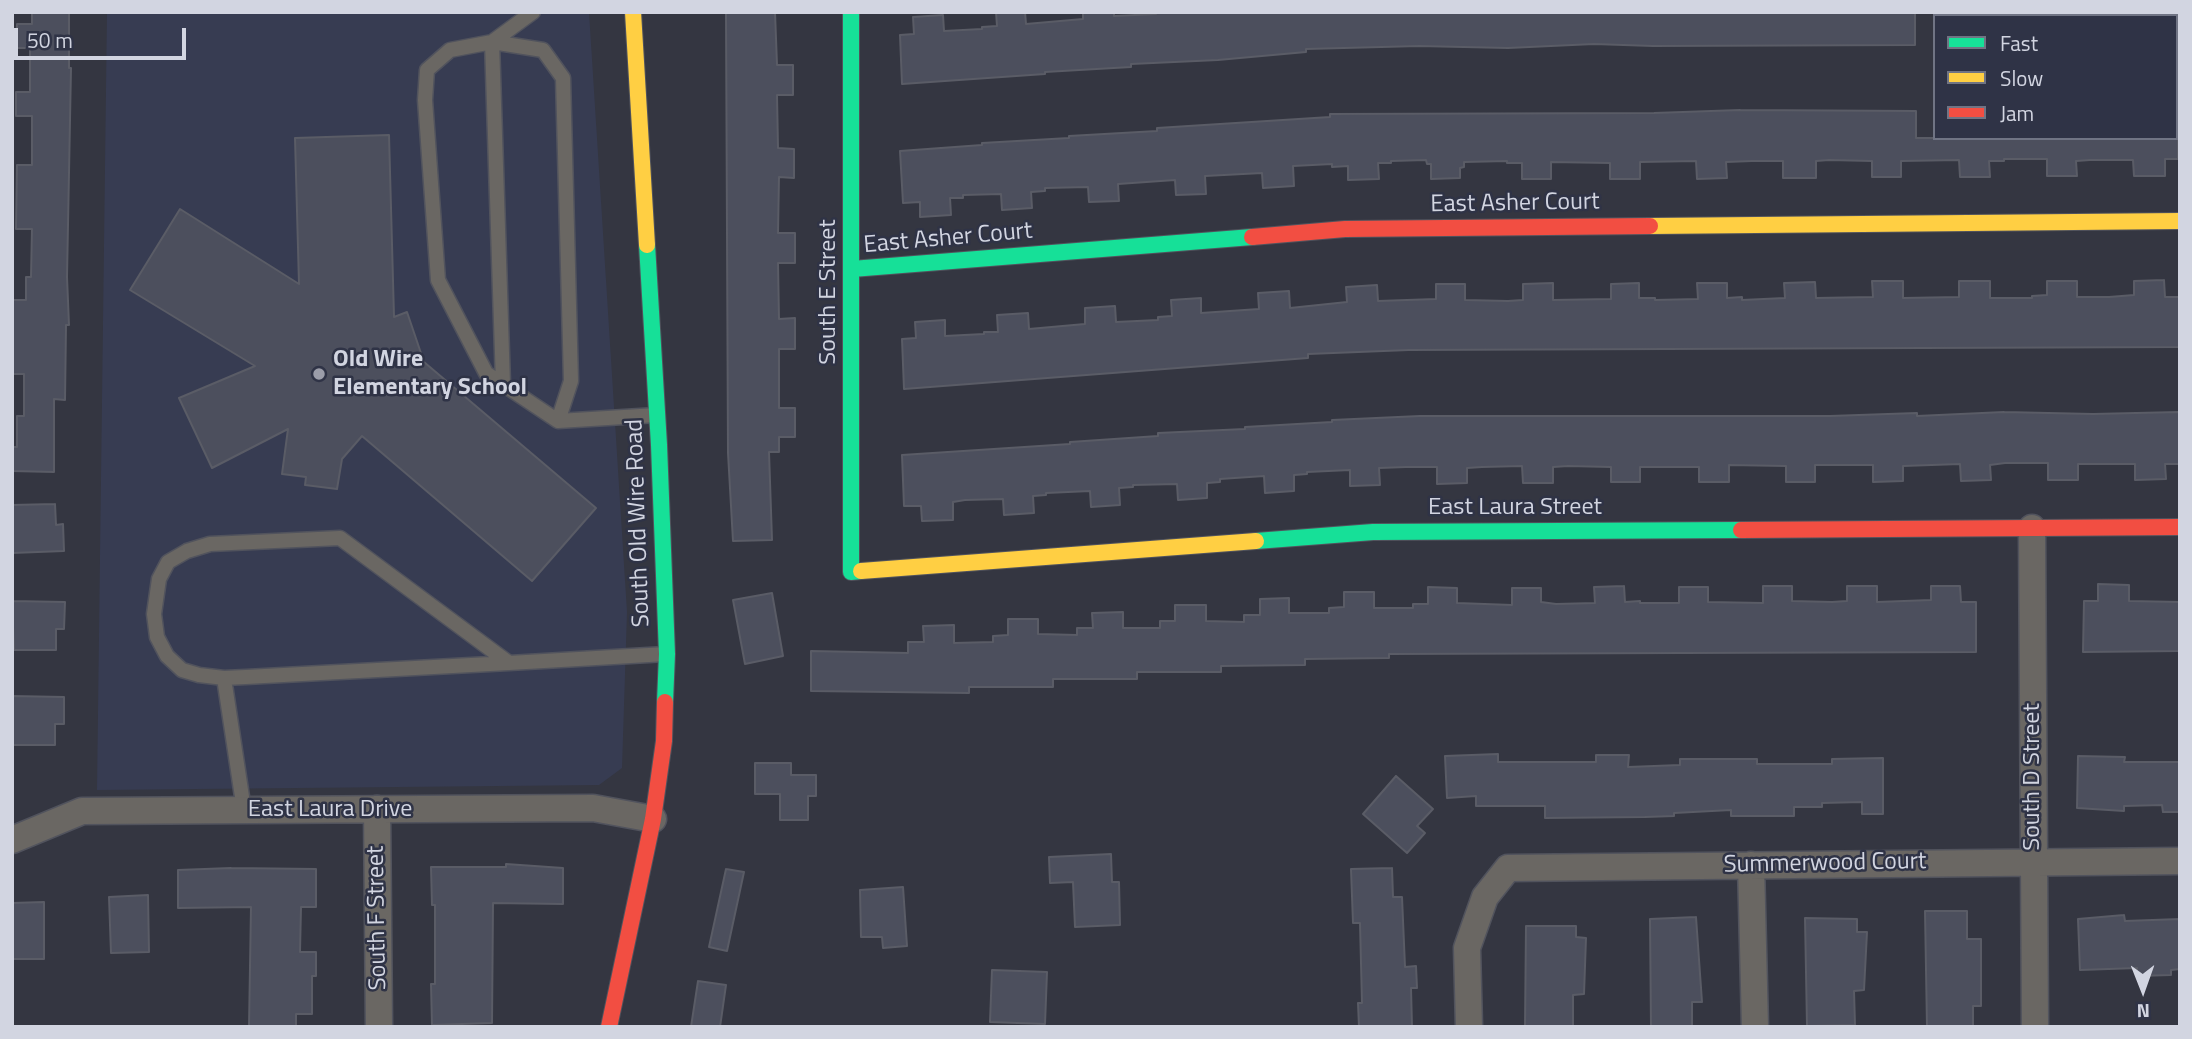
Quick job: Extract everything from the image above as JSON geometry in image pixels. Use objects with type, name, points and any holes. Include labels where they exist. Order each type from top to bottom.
[{"type":"street","name":"South Old Wire Road","points":[[609,1027],[653,820],[664,741],[667,654],[657,415],[633,12]]},
{"type":"street","name":"South E Street","points":[[850,12],[851,572]]},
{"type":"street","name":"East Asher Court","points":[[852,269],[1345,229],[2180,221]]},
{"type":"street","name":"East Laura Street","points":[[851,572],[1373,532],[2180,527]]},
{"type":"street","name":"South D Street","points":[[2032,528],[2035,1027]]},
{"type":"street","name":"East Laura Drive","points":[[12,840],[82,811],[593,808],[653,820]]},
{"type":"street","name":"South F Street","points":[[377,809],[379,1027]]},
{"type":"street","name":"Summerwood Court","points":[[1469,1027],[1467,948],[1485,897],[1507,868],[2180,860]]},
{"type":"street","points":[[1751,865],[1755,1027]]},
{"type":"lane","points":[[492,42],[533,12]]},
{"type":"lane","points":[[492,42],[503,384]]},
{"type":"lane","points":[[558,421],[571,381],[563,78],[543,50],[492,42],[450,50],[427,70],[425,100],[438,280],[486,373],[558,421],[657,415]]},
{"type":"lane","points":[[509,663],[340,538],[209,544],[187,551],[168,562],[159,579],[154,614],[157,637],[167,656],[182,670],[224,678],[509,663],[667,654]]},
{"type":"lane","points":[[224,678],[244,810]]},
{"type":"shaded area","points":[[107,12],[589,12],[627,612],[622,768],[599,785],[97,790]]},
{"type":"building","points":[[32,12],[69,12],[69,325],[66,325],[65,400],[54,399],[54,472],[12,471],[12,447],[17,447],[17,416],[24,416],[24,374],[12,374],[13,300],[26,300],[26,277],[31,277],[32,229],[16,229],[17,165],[32,165],[32,116],[16,116],[16,92],[30,92],[30,48],[17,48],[17,24],[32,24]]},
{"type":"building","points":[[726,12],[775,12],[777,65],[793,65],[793,95],[777,95],[778,148],[794,149],[794,178],[779,177],[778,233],[795,233],[795,263],[778,263],[779,319],[795,318],[795,349],[779,349],[779,408],[795,408],[795,437],[779,437],[779,452],[769,452],[772,540],[733,541],[728,453]]},
{"type":"building","points":[[996,12],[1025,12],[1026,24],[1083,19],[1083,12],[1114,12],[1114,16],[1156,12],[1915,12],[1915,45],[1594,44],[1508,48],[1419,46],[1306,49],[1306,52],[1218,60],[1131,64],[1131,67],[902,84],[900,35],[914,34],[913,17],[943,15],[944,31],[982,29],[997,26]]},
{"type":"building","points":[[1740,110],[1916,111],[1916,138],[2178,140],[2178,159],[2165,159],[2165,176],[2134,176],[2133,160],[2076,161],[2077,176],[2047,176],[2047,159],[2004,159],[1989,161],[1990,177],[1960,177],[1959,160],[1901,161],[1901,177],[1872,177],[1872,161],[1829,160],[1816,161],[1816,178],[1783,178],[1783,161],[1752,161],[1726,162],[1727,178],[1697,179],[1696,161],[1640,162],[1640,179],[1610,179],[1610,163],[1551,162],[1551,179],[1522,179],[1522,163],[1464,162],[1464,167],[1460,168],[1460,178],[1431,179],[1431,164],[1427,164],[1426,160],[1391,161],[1378,163],[1379,179],[1348,180],[1348,166],[1293,166],[1294,186],[1263,188],[1262,173],[1205,176],[1206,194],[1176,195],[1175,180],[1118,184],[1119,201],[1089,202],[1088,187],[1045,188],[1045,191],[1031,192],[1032,208],[1002,210],[1001,194],[963,195],[963,198],[950,198],[951,215],[920,217],[920,202],[903,203],[900,151],[1157,131],[1157,128],[1330,117],[1330,114],[1654,113]]},
{"type":"building","points":[[389,135],[394,317],[407,312],[424,362],[596,508],[532,581],[362,436],[342,459],[337,489],[305,485],[306,477],[282,474],[288,429],[212,468],[179,398],[255,366],[130,290],[180,209],[299,284],[295,138]]},
{"type":"building","points":[[2164,280],[2165,297],[2179,297],[2180,347],[1409,350],[1308,354],[1308,358],[904,389],[902,339],[916,338],[915,322],[945,320],[945,336],[984,334],[998,332],[997,315],[1028,313],[1029,329],[1085,324],[1085,308],[1115,306],[1116,322],[1158,320],[1158,317],[1172,316],[1171,300],[1201,298],[1201,313],[1259,309],[1258,293],[1289,291],[1290,308],[1347,302],[1346,287],[1377,285],[1378,301],[1436,299],[1436,284],[1465,284],[1465,300],[1508,301],[1523,300],[1523,284],[1553,283],[1553,300],[1611,299],[1611,284],[1639,283],[1639,298],[1655,300],[1698,299],[1697,283],[1727,283],[1727,298],[1742,297],[1742,300],[1785,298],[1784,283],[1815,282],[1816,298],[1873,297],[1872,281],[1903,281],[1903,298],[1959,297],[1959,281],[1990,281],[1990,298],[2032,298],[2047,295],[2047,281],[2077,281],[2077,297],[2109,297],[2134,295],[2134,281]]},
{"type":"building","points":[[2004,412],[2179,412],[2180,464],[2165,464],[2166,479],[2135,480],[2135,464],[2078,464],[2078,480],[2048,480],[2048,463],[1990,465],[1991,480],[1961,481],[1960,464],[1903,466],[1903,481],[1873,482],[1873,465],[1815,465],[1815,482],[1786,482],[1786,466],[1729,465],[1729,482],[1699,482],[1699,467],[1640,467],[1640,482],[1611,482],[1611,467],[1553,467],[1553,483],[1523,483],[1522,466],[1482,467],[1467,468],[1467,483],[1437,484],[1437,467],[1406,467],[1379,468],[1380,485],[1350,486],[1350,470],[1307,472],[1294,475],[1294,491],[1265,493],[1264,476],[1220,479],[1220,482],[1207,483],[1207,498],[1178,500],[1177,484],[1133,485],[1119,488],[1120,505],[1091,507],[1090,491],[1046,493],[1033,496],[1034,513],[1004,515],[1003,499],[965,500],[953,502],[953,520],[922,521],[921,506],[904,506],[902,455],[1070,444],[1158,436],[1158,433],[1420,416],[1830,416],[1917,413],[1917,416]]},
{"type":"building","points":[[55,504],[56,525],[63,524],[64,551],[12,553],[12,505]]},
{"type":"building","points":[[2098,584],[2129,585],[2129,601],[2180,602],[2180,651],[2083,652],[2084,601],[2098,601]]},
{"type":"building","points":[[1624,586],[1625,602],[1679,603],[1679,587],[1708,587],[1708,602],[1763,603],[1763,586],[1792,586],[1792,601],[1832,602],[1847,601],[1847,586],[1877,586],[1877,602],[1931,600],[1931,586],[1960,586],[1961,602],[1976,602],[1976,652],[1389,654],[1389,658],[1305,659],[1305,665],[1221,666],[1221,672],[1137,672],[1137,679],[1053,679],[1053,687],[969,687],[969,693],[811,691],[811,651],[908,653],[908,642],[924,642],[923,626],[954,625],[954,643],[993,642],[993,636],[1008,635],[1008,619],[1038,619],[1038,634],[1077,635],[1077,628],[1093,628],[1092,613],[1123,612],[1123,628],[1160,628],[1160,621],[1175,621],[1175,605],[1206,605],[1206,621],[1244,622],[1244,615],[1260,615],[1260,599],[1289,598],[1289,613],[1329,613],[1329,608],[1344,607],[1344,592],[1374,592],[1374,608],[1413,608],[1413,604],[1428,604],[1428,587],[1457,588],[1457,603],[1512,605],[1512,588],[1541,588],[1541,602],[1556,604],[1595,603],[1594,587]]},
{"type":"building","points":[[772,593],[783,656],[745,664],[733,600]]},
{"type":"building","points":[[12,601],[65,602],[64,629],[56,629],[56,650],[14,650]]},
{"type":"building","points":[[12,696],[64,697],[64,724],[55,724],[55,745],[13,745]]},
{"type":"building","points":[[1498,754],[1498,762],[1596,762],[1596,755],[1629,755],[1628,767],[1680,765],[1680,759],[1757,759],[1757,764],[1832,764],[1832,759],[1883,758],[1883,814],[1862,814],[1862,802],[1794,807],[1794,816],[1731,816],[1731,810],[1674,813],[1674,816],[1545,818],[1545,806],[1476,806],[1476,796],[1447,798],[1445,756]]},
{"type":"building","points":[[2078,756],[2125,757],[2124,762],[2180,762],[2180,812],[2163,812],[2162,805],[2124,806],[2124,811],[2077,808]]},
{"type":"building","points":[[755,763],[791,763],[791,775],[816,775],[816,796],[808,796],[808,820],[780,820],[780,794],[755,794]]},
{"type":"building","points":[[1396,776],[1433,809],[1417,826],[1425,833],[1407,853],[1363,814]]},
{"type":"building","points":[[1111,854],[1112,882],[1119,882],[1120,925],[1075,927],[1073,882],[1050,883],[1049,857]]},
{"type":"building","points":[[506,864],[563,868],[563,904],[493,903],[492,1023],[432,1025],[435,905],[432,905],[431,867],[506,867]]},
{"type":"building","points":[[1392,868],[1393,897],[1402,897],[1405,967],[1416,966],[1417,988],[1411,988],[1412,1027],[1359,1027],[1358,1003],[1362,1003],[1360,923],[1353,923],[1351,869]]},
{"type":"building","points":[[316,869],[316,907],[301,907],[300,952],[316,952],[316,976],[312,976],[312,1014],[296,1014],[296,1027],[249,1027],[251,907],[178,908],[178,870]]},
{"type":"building","points":[[726,869],[744,872],[727,951],[709,947]]},
{"type":"building","points":[[903,887],[907,946],[883,948],[882,937],[861,937],[860,890]]},
{"type":"building","points":[[148,895],[149,952],[111,953],[109,897]]},
{"type":"building","points":[[44,902],[44,959],[12,959],[12,903]]},
{"type":"building","points":[[1925,911],[1967,911],[1967,939],[1981,939],[1981,1006],[1973,1006],[1973,1027],[1927,1027]]},
{"type":"building","points":[[2124,915],[2125,921],[2180,919],[2180,969],[2171,970],[2171,975],[2137,976],[2137,968],[2080,970],[2078,919]]},
{"type":"building","points":[[1696,917],[1702,1002],[1692,1002],[1692,1027],[1651,1027],[1650,919]]},
{"type":"building","points":[[1805,918],[1857,919],[1857,932],[1867,932],[1864,990],[1854,991],[1855,1025],[1807,1026]]},
{"type":"building","points":[[1526,926],[1576,926],[1576,937],[1586,938],[1584,994],[1573,995],[1573,1027],[1525,1027]]},
{"type":"building","points":[[992,970],[1047,972],[1045,1024],[990,1022]]},
{"type":"building","points":[[698,981],[726,985],[720,1027],[691,1027]]},
{"type":"traffic: fast","points":[[851,12],[851,572],[861,571]]},
{"type":"traffic: fast","points":[[852,269],[1252,237]]},
{"type":"traffic: fast","points":[[647,245],[659,445],[667,654],[665,702]]},
{"type":"traffic: fast","points":[[1256,541],[1373,532],[1741,530]]},
{"type":"traffic: slow","points":[[633,12],[647,245]]},
{"type":"traffic: slow","points":[[1650,226],[2180,221]]},
{"type":"traffic: slow","points":[[861,571],[1256,541]]},
{"type":"traffic: jam","points":[[1252,237],[1345,229],[1650,226]]},
{"type":"traffic: jam","points":[[1741,530],[2180,527]]},
{"type":"traffic: jam","points":[[609,1027],[653,819],[664,741],[665,702]]},
{"type":"place","name":"Old Wire Elementary School","points":[[319,374]]}]
